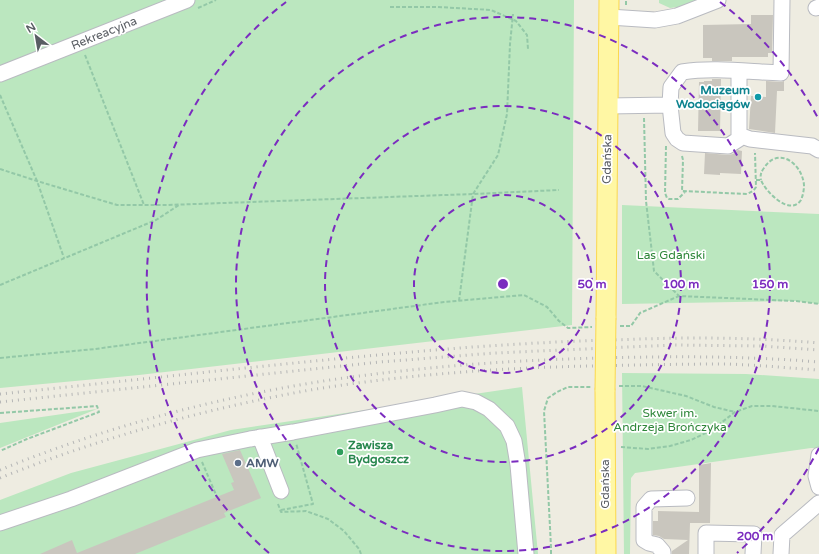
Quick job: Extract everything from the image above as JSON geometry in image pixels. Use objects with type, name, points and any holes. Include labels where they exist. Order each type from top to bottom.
[{"type":"main road","name":"Gdańska","points":[[606,554],[604,324],[609,9]]},
{"type":"street","points":[[609,9],[624,19],[654,20],[677,16],[718,0]]},
{"type":"street","points":[[739,71],[739,139],[728,146],[683,143],[677,139],[673,133],[670,87],[682,72],[698,70],[739,71],[781,73],[782,0]]},
{"type":"street","name":"Rekreacyjna","points":[[0,74],[80,42],[192,4]]},
{"type":"street","points":[[608,106],[670,105]]},
{"type":"street","points":[[739,135],[755,140],[812,146],[819,150]]},
{"type":"street","points":[[0,523],[71,499],[197,450],[462,399],[476,402],[489,409],[507,426],[514,441],[518,465],[526,554]]},
{"type":"street","points":[[260,437],[278,495]]},
{"type":"street","points":[[819,455],[816,476],[819,487]]},
{"type":"street","points":[[663,554],[657,544],[649,543],[644,540],[644,507],[651,499],[687,498]]},
{"type":"street","points":[[781,554],[782,535],[819,503]]},
{"type":"street","points":[[706,554],[706,534],[754,534],[753,554]]},
{"type":"path","points":[[192,4],[216,0]]},
{"type":"path","points":[[390,7],[438,7],[491,10],[516,21],[527,35],[528,49]]},
{"type":"path","points":[[459,301],[473,194],[498,155],[508,114],[512,14]]},
{"type":"path","points":[[80,42],[144,205]]},
{"type":"path","points":[[0,95],[37,181],[64,258]]},
{"type":"path","points":[[644,105],[646,200],[654,271],[679,296]]},
{"type":"path","points":[[681,154],[683,160],[682,191],[747,194],[755,190],[756,187],[755,140]]},
{"type":"path","points":[[666,143],[666,196],[669,199],[678,199],[685,191]]},
{"type":"path","points":[[778,158],[791,161],[802,175],[804,183],[803,195],[795,204],[785,204],[769,192],[760,180],[762,170],[771,160],[778,158]]},
{"type":"path","points":[[0,169],[117,205],[180,205],[559,190]]},
{"type":"path","points":[[0,285],[156,220],[180,205]]},
{"type":"path","points":[[0,358],[94,349],[436,303],[524,296],[547,307],[559,321],[568,328],[604,324],[631,326],[640,313],[679,296],[796,301],[819,304]]},
{"type":"path","points":[[0,413],[97,406],[99,412],[27,439],[0,451]]},
{"type":"path","points":[[618,447],[648,449],[670,446],[691,440],[712,430],[734,412],[752,406],[819,410]]},
{"type":"path","points":[[281,510],[313,504],[293,432]]},
{"type":"path","points":[[197,450],[217,497]]},
{"type":"path","points":[[278,495],[281,510]]},
{"type":"path","points":[[281,510],[281,512],[306,511],[328,519],[344,531],[361,554]]},
{"type":"green space","points":[[0,0],[574,0],[572,325],[139,375],[0,388]]},
{"type":"green space","points":[[659,0],[706,0],[693,5],[670,8],[659,3]]},
{"type":"green space","name":"Las Gdański","points":[[622,205],[819,214],[819,304],[796,301],[622,304]]},
{"type":"green space","name":"Skwer im. Andrzeja Brończyka","points":[[622,373],[746,374],[819,379],[819,448],[635,473],[631,478],[630,554],[624,554]]},
{"type":"green space","name":"Zawisza Bydgoszcz","points":[[522,387],[538,554],[0,554],[0,500],[71,473],[231,430]]},
{"type":"green space","points":[[97,409],[0,448],[0,423]]},
{"type":"building","points":[[751,15],[773,15],[772,53],[768,53],[768,57],[732,57],[732,61],[712,61],[712,58],[703,58],[703,25],[751,24]]},
{"type":"building","points":[[712,79],[721,79],[720,131],[698,131],[699,82],[712,81]]},
{"type":"building","points":[[766,81],[784,81],[784,91],[777,91],[775,133],[749,129],[751,96],[766,97]]},
{"type":"building","points":[[738,150],[742,151],[741,174],[704,174],[705,153],[728,155],[733,154]]},
{"type":"building","points":[[240,450],[261,498],[224,513],[226,517],[135,554],[40,554],[72,540],[77,553],[234,490],[231,483],[234,482],[222,454]]},
{"type":"building","points":[[711,463],[710,523],[690,523],[689,554],[672,554],[672,551],[688,540],[664,539],[653,535],[653,521],[658,521],[658,511],[699,512],[699,465]]},
{"type":"railway","points":[[0,394],[355,357],[473,347],[578,341],[690,338],[819,343]]},
{"type":"railway","points":[[0,402],[380,362],[495,353],[673,345],[761,346],[819,350]]},
{"type":"railway","points":[[0,470],[80,440],[162,415],[246,395],[364,375],[499,362],[567,359],[710,357],[819,362]]},
{"type":"railway","points":[[0,478],[76,450],[153,426],[231,406],[270,398],[310,390],[379,380],[449,373],[554,367],[727,364],[819,370]]},
{"type":"place","name":"Muzeum Wodociągów","points":[[758,97]]},
{"type":"place","name":"Zawisza Bydgoszcz","points":[[340,452]]},
{"type":"place","name":"AMW","points":[[238,463]]}]
